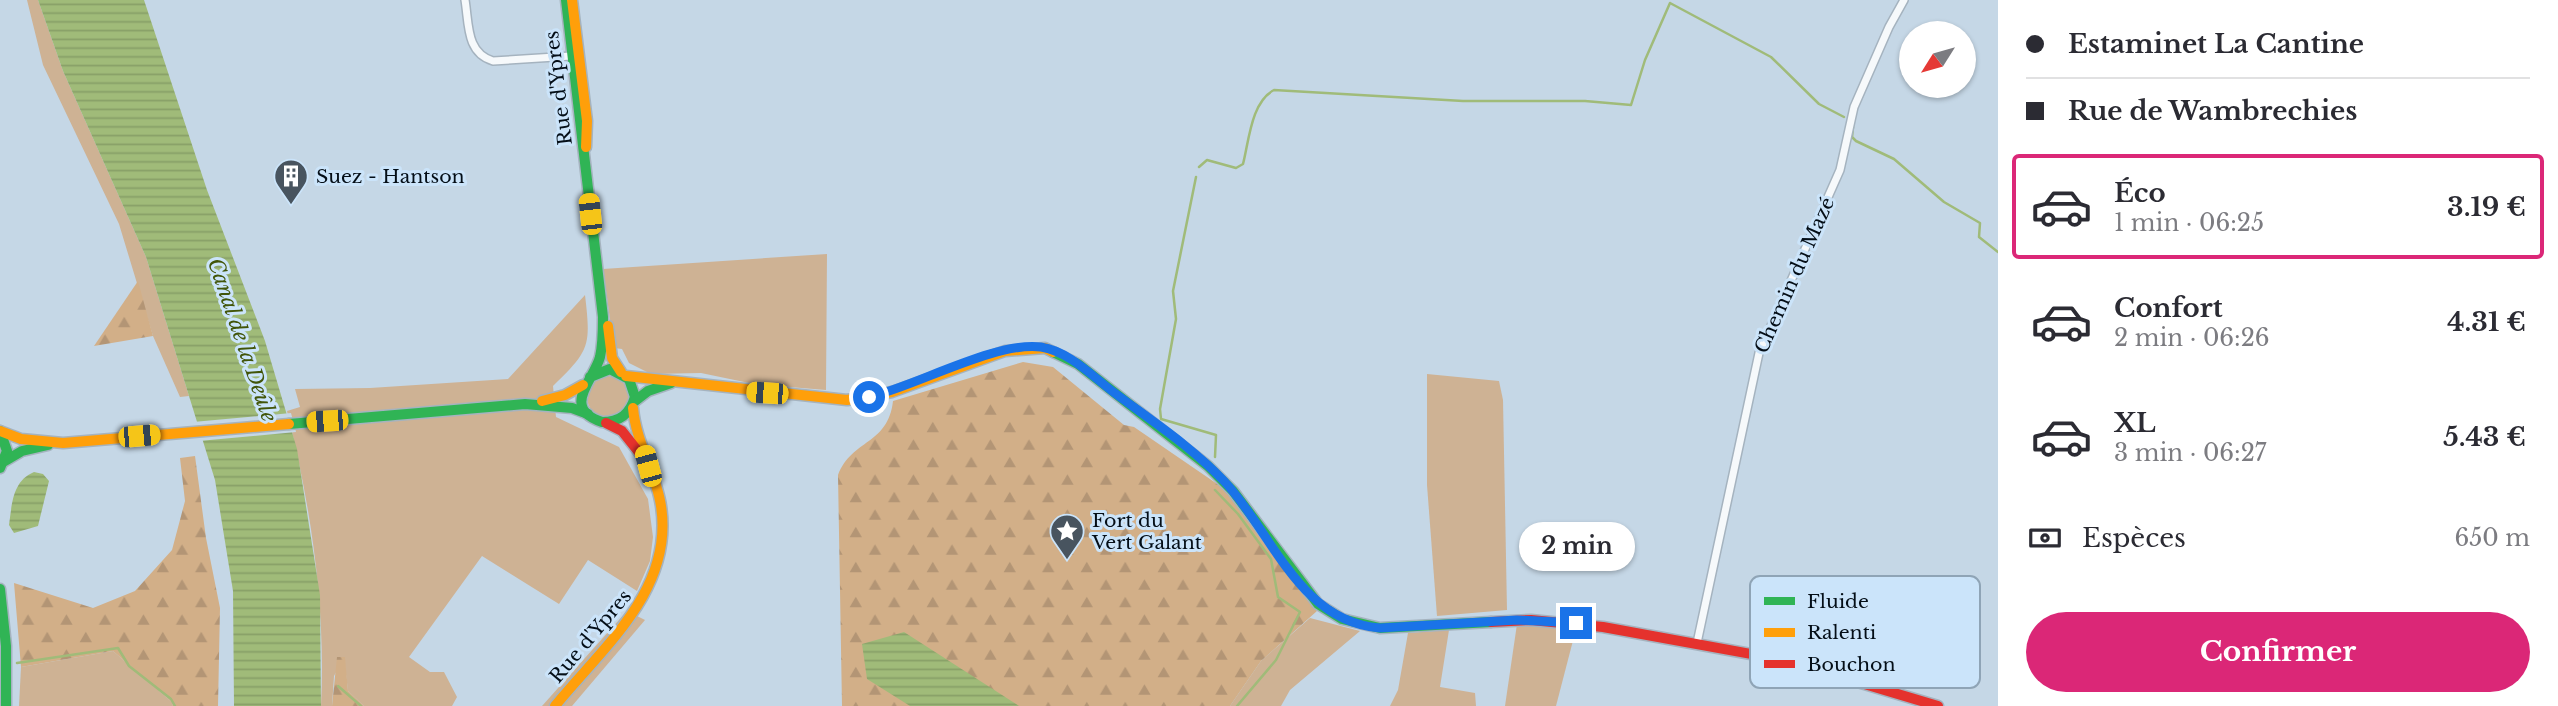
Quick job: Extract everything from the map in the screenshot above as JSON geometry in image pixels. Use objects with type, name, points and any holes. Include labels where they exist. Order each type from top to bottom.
[{"type":"main road","name":"Rue d'Ypres","points":[[566,0],[603,337],[598,360],[587,381]]},
{"type":"main road","name":"Rue d'Ypres","points":[[572,0],[587,121],[586,172]]},
{"type":"main road","name":"Rue d'Ypres","points":[[600,291],[612,358],[624,374]]},
{"type":"main road","points":[[525,404],[565,395],[607,369],[624,374],[685,380],[747,391],[854,399],[900,389],[1005,351],[1040,347],[1078,364],[1221,478],[1313,599],[1335,615],[1354,623],[1396,628],[1557,621],[1750,654]]},
{"type":"main road","points":[[624,374],[633,386],[634,405]]},
{"type":"main road","points":[[2,465],[22,451],[63,443],[525,404],[567,407],[606,423],[623,419],[634,405],[653,389],[685,380]]},
{"type":"main road","points":[[587,381],[582,400],[588,414]]},
{"type":"main road","name":"Rue d'Ypres","points":[[555,706],[636,612],[657,573],[664,524],[659,494],[648,466],[634,405]]},
{"type":"main road","name":"Rue d'Ypres","points":[[606,423],[626,435],[648,466]]},
{"type":"main road","points":[[0,431],[21,439],[63,443]]},
{"type":"main road","points":[[0,431],[7,443],[2,465]]},
{"type":"main road","points":[[0,589],[6,646],[6,706]]},
{"type":"main road","points":[[1881,688],[1938,706]]},
{"type":"street","points":[[465,0],[472,44],[481,56],[493,61],[571,55]]},
{"type":"street","name":"Chemin du Mazé","points":[[1696,643],[1759,353],[1840,170],[1852,114],[1894,15],[1904,0]]},
{"type":"shaded area","points":[[27,0],[38,0],[63,71],[146,257],[189,396],[180,397],[153,336],[119,224],[43,65]]},
{"type":"shaded area","points":[[827,254],[826,390],[754,384],[701,373],[651,374],[629,363],[622,349],[614,348],[603,269]]},
{"type":"shaded area","points":[[585,295],[588,326],[585,346],[574,364],[553,386],[556,417],[619,447],[648,499],[653,537],[650,561],[637,591],[588,560],[559,604],[482,556],[409,657],[430,672],[444,672],[457,697],[452,706],[364,706],[348,691],[344,657],[334,676],[332,706],[321,706],[321,632],[315,557],[287,411],[300,407],[295,389],[370,388],[508,379]]},
{"type":"shaded area","points":[[1427,374],[1499,381],[1503,400],[1507,610],[1437,616],[1427,485]]},
{"type":"shaded area","points":[[608,376],[623,382],[629,397],[623,412],[608,418],[593,412],[587,397],[593,382]]},
{"type":"shaded area","points":[[627,611],[645,620],[572,706],[542,706]]},
{"type":"shaded area","points":[[1310,618],[1360,631],[1290,690],[1281,706],[1230,706],[1261,661]]},
{"type":"shaded area","points":[[1517,624],[1576,629],[1556,706],[1505,706]]},
{"type":"shaded area","points":[[1449,630],[1440,687],[1475,693],[1476,706],[1390,706],[1398,690],[1408,633]]},
{"type":"shaded area","points":[[113,651],[173,703],[172,706],[19,706],[21,667]]},
{"type":"green space","points":[[138,281],[153,336],[94,346]]},
{"type":"green space","points":[[1023,362],[1053,367],[1124,425],[1134,427],[1226,490],[1317,611],[1261,661],[1230,706],[842,706],[838,475],[844,463],[884,426],[893,401]]},
{"type":"green space","points":[[195,456],[206,538],[220,608],[218,706],[172,706],[173,703],[113,651],[21,667],[14,583],[93,608],[135,591],[172,550],[185,501],[180,458]]},
{"type":"green space","points":[[337,657],[345,657],[348,691],[364,706],[332,706]]},
{"type":"water","name":"Canal de la Deûle","points":[[38,0],[144,0],[207,190],[265,341],[297,449],[320,595],[321,706],[234,706],[233,591],[215,480],[146,257],[63,71]]},
{"type":"water","points":[[34,472],[43,474],[49,481],[38,526],[14,533],[9,525],[14,494],[21,481]]},
{"type":"water","points":[[904,632],[1019,706],[910,706],[867,679],[862,644]]},
{"type":"pier","points":[[291,413],[296,432],[199,441],[193,422]]},
{"type":"waterway","points":[[1199,167],[1207,160],[1236,168],[1243,164],[1249,134],[1260,103],[1274,90],[1463,101],[1585,101],[1631,105],[1645,60],[1670,3],[1771,57],[1819,104],[1844,117]]},
{"type":"waterway","points":[[1853,127],[1852,137],[1856,141],[1894,159],[1944,202],[1980,223],[1979,237],[1998,252]]},
{"type":"waterway","points":[[1196,177],[1173,291],[1176,319],[1160,409],[1161,419],[1216,435],[1215,457]]},
{"type":"waterway","points":[[1215,490],[1238,514],[1271,559],[1278,597],[1300,612],[1276,660],[1237,706]]},
{"type":"waterway","points":[[17,663],[118,648],[129,666],[171,699],[175,706]]},
{"type":"waterway","points":[[338,686],[361,706]]},
{"type":"traffic: fast","points":[[566,0],[603,317],[600,357],[597,366],[592,375],[587,384],[583,393],[581,401],[583,409],[602,422],[619,419],[630,408],[635,397],[629,379],[610,369],[590,377]]},
{"type":"traffic: fast","points":[[1053,352],[1078,364],[1208,466],[1233,491],[1318,604],[1342,619],[1380,628],[1491,622]]},
{"type":"traffic: fast","points":[[635,401],[648,391],[671,383]]},
{"type":"traffic: fast","points":[[289,424],[525,404],[572,408],[588,414]]},
{"type":"traffic: fast","points":[[0,431],[7,451],[0,468]]},
{"type":"traffic: fast","points":[[5,461],[22,451],[48,445]]},
{"type":"traffic: fast","points":[[0,589],[6,646],[6,706]]},
{"type":"traffic: slow","points":[[572,0],[587,121],[586,147]]},
{"type":"traffic: slow","points":[[608,326],[612,358],[621,372]]},
{"type":"traffic: slow","points":[[626,376],[847,400],[892,392],[1005,351],[1045,348],[1053,352]]},
{"type":"traffic: slow","points":[[542,401],[565,395],[583,385]]},
{"type":"traffic: slow","points":[[555,706],[631,615],[646,591],[657,564],[662,536],[661,506],[633,408]]},
{"type":"traffic: slow","points":[[0,431],[21,439],[63,443],[289,424]]},
{"type":"traffic: jam","points":[[606,423],[622,431],[641,455]]},
{"type":"traffic: jam","points":[[1491,622],[1531,620],[1603,627],[1750,654]]},
{"type":"traffic: jam","points":[[1878,688],[1938,706]]},
{"type":"place","name":"Suez - Hantson","points":[[291,206]]},
{"type":"place","name":"Fort du Vert Galant","points":[[1067,561]]},
{"type":"route","points":[[869,397],[900,389],[1005,351],[1035,347],[1050,349],[1085,370],[1221,478],[1313,599],[1335,615],[1360,625],[1380,628],[1517,620],[1576,623]]}]
